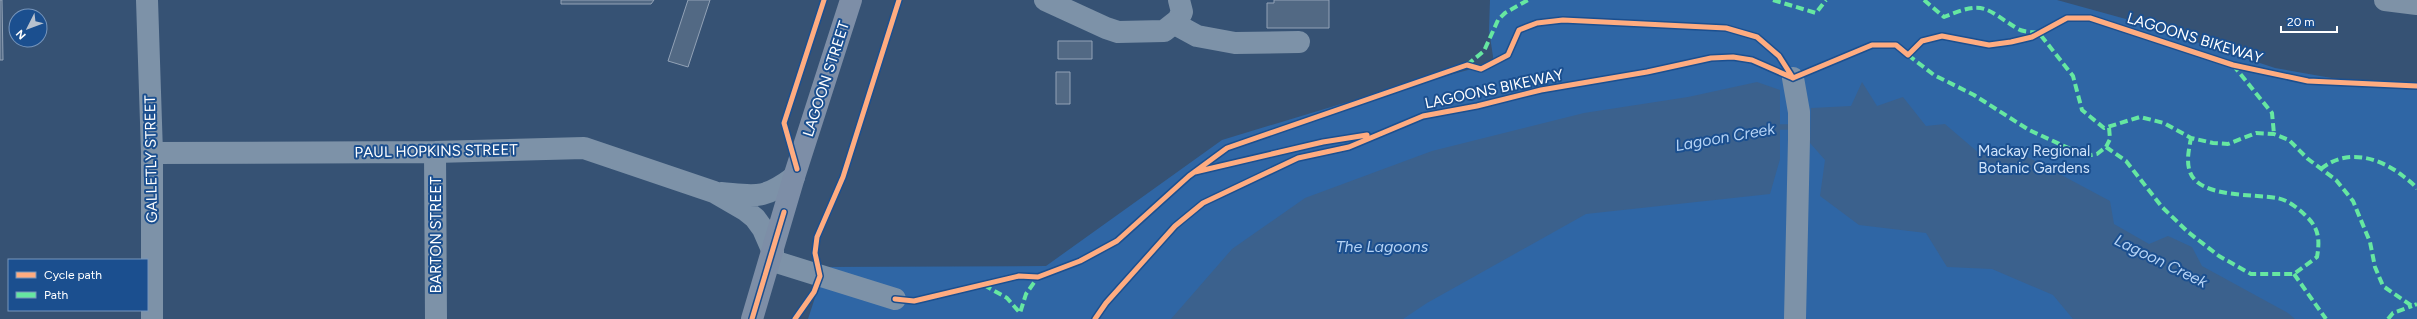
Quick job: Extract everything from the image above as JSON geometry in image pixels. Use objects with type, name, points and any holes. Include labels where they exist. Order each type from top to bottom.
[{"type":"highway","points":[[2385,0],[2417,4]]},
{"type":"main road","name":"LAGOON STREET","points":[[752,319],[772,256],[794,177],[851,0]]},
{"type":"street","name":"GALLETLY STREET","points":[[147,0],[152,153],[152,319]]},
{"type":"street","points":[[1045,0],[1118,32],[1164,31],[1175,24],[1182,12],[1179,0]]},
{"type":"street","points":[[1175,24],[1197,36],[1229,42],[1299,42]]},
{"type":"street","points":[[1793,78],[1799,112],[1795,319]]},
{"type":"street","name":"PAUL HOPKINS STREET","points":[[152,153],[435,152],[584,148],[714,192],[745,210],[755,218],[763,229],[772,256]]},
{"type":"street","name":"BARTON STREET","points":[[435,152],[436,319]]},
{"type":"street","name":"PAUL HOPKINS STREET","points":[[714,192],[757,196],[774,191],[794,177]]},
{"type":"street","points":[[772,256],[895,299]]},
{"type":"green space","name":"Mackay Regional Botanic Gardens","points":[[1490,0],[2057,0],[2133,21],[2275,68],[2388,88],[2417,90],[2417,319],[808,319],[825,267],[1046,266],[1222,140],[1341,104],[1494,63],[1489,30]]},
{"type":"water","name":"The Lagoons","points":[[1757,82],[1780,90],[1780,159],[1770,194],[1586,214],[1427,303],[1403,319],[1171,319],[1232,249],[1305,198],[1432,151],[1584,113],[1688,97]]},
{"type":"water","points":[[1862,82],[1877,106],[1903,97],[1926,126],[1945,124],[1980,154],[2022,154],[2110,201],[2114,224],[2149,244],[2168,236],[2192,247],[2202,266],[2288,313],[2295,319],[2073,319],[2053,295],[1992,269],[1947,267],[1926,233],[1859,225],[1820,196],[1825,160],[1810,143],[1811,108],[1851,106]]},
{"type":"building","points":[[0,0],[2,0],[3,60],[0,60]]},
{"type":"building","points":[[561,0],[654,0],[651,4],[561,4]]},
{"type":"building","points":[[688,0],[710,0],[688,67],[668,61]]},
{"type":"building","points":[[1274,0],[1329,0],[1329,28],[1267,28],[1267,3],[1274,3]]},
{"type":"building","points":[[1058,41],[1092,41],[1092,59],[1058,59]]},
{"type":"building","points":[[1056,72],[1070,72],[1070,104],[1056,104]]},
{"type":"waterway","name":"Lagoon Creek","points":[[1773,127],[1794,127]]},
{"type":"marked path","points":[[1467,65],[1484,51],[1498,20],[1505,13],[1528,0]]},
{"type":"marked path","points":[[1773,0],[1816,13],[1826,0]]},
{"type":"marked path","points":[[1924,0],[1944,17],[1968,9],[1984,9],[1990,11],[2020,30],[2039,33],[2073,76],[2082,110],[2104,128],[2140,117],[2164,123],[2191,138],[2213,143],[2228,144],[2256,133],[2274,134],[2289,140],[2308,159],[2336,180],[2353,201],[2370,242],[2375,267],[2383,286],[2412,306],[2417,304]]},
{"type":"marked path","points":[[1908,55],[1934,75],[1974,95],[2029,130],[2086,156],[2097,154],[2106,147],[2110,139],[2109,127]]},
{"type":"marked path","points":[[2233,65],[2272,113],[2274,134]]},
{"type":"marked path","points":[[2106,147],[2126,161],[2162,207],[2188,232],[2219,256],[2251,274],[2294,274],[2317,257],[2318,235],[2314,225],[2300,210],[2293,205],[2277,198],[2216,191],[2195,180],[2190,172],[2188,164],[2191,138]]},
{"type":"marked path","points":[[2321,169],[2331,162],[2352,157],[2373,160],[2394,169],[2411,182],[2417,189]]},
{"type":"marked path","points":[[2294,274],[2326,319]]},
{"type":"marked path","points":[[984,285],[1007,298],[1020,313],[1026,294],[1038,277]]},
{"type":"marked path","points":[[2388,319],[2393,313],[2412,306]]},
{"type":"cycle path","points":[[797,169],[784,123],[824,0]]},
{"type":"cycle path","points":[[795,319],[814,292],[820,276],[815,253],[817,237],[843,177],[899,0]]},
{"type":"cycle path","name":"LAGOONS BIKEWAY","points":[[1793,78],[1872,45],[1896,45],[1908,55],[1922,41],[1942,36],[1989,45],[2032,37],[2067,18],[2090,18],[2233,65],[2308,81],[2417,86]]},
{"type":"cycle path","points":[[895,299],[914,301],[1019,276],[1038,277],[1080,261],[1117,241],[1189,176],[1227,148],[1467,65],[1481,69],[1508,55],[1519,30],[1537,23],[1563,20],[1726,28],[1757,37],[1779,56],[1793,78]]},
{"type":"cycle path","name":"LAGOONS BIKEWAY","points":[[1095,319],[1106,303],[1175,226],[1203,203],[1298,158],[1349,147],[1423,116],[1477,106],[1541,90],[1647,72],[1711,58],[1733,57],[1752,60],[1793,78]]},
{"type":"cycle path","points":[[1195,172],[1323,142],[1367,135]]},
{"type":"cycle path","points":[[752,319],[784,212]]}]
